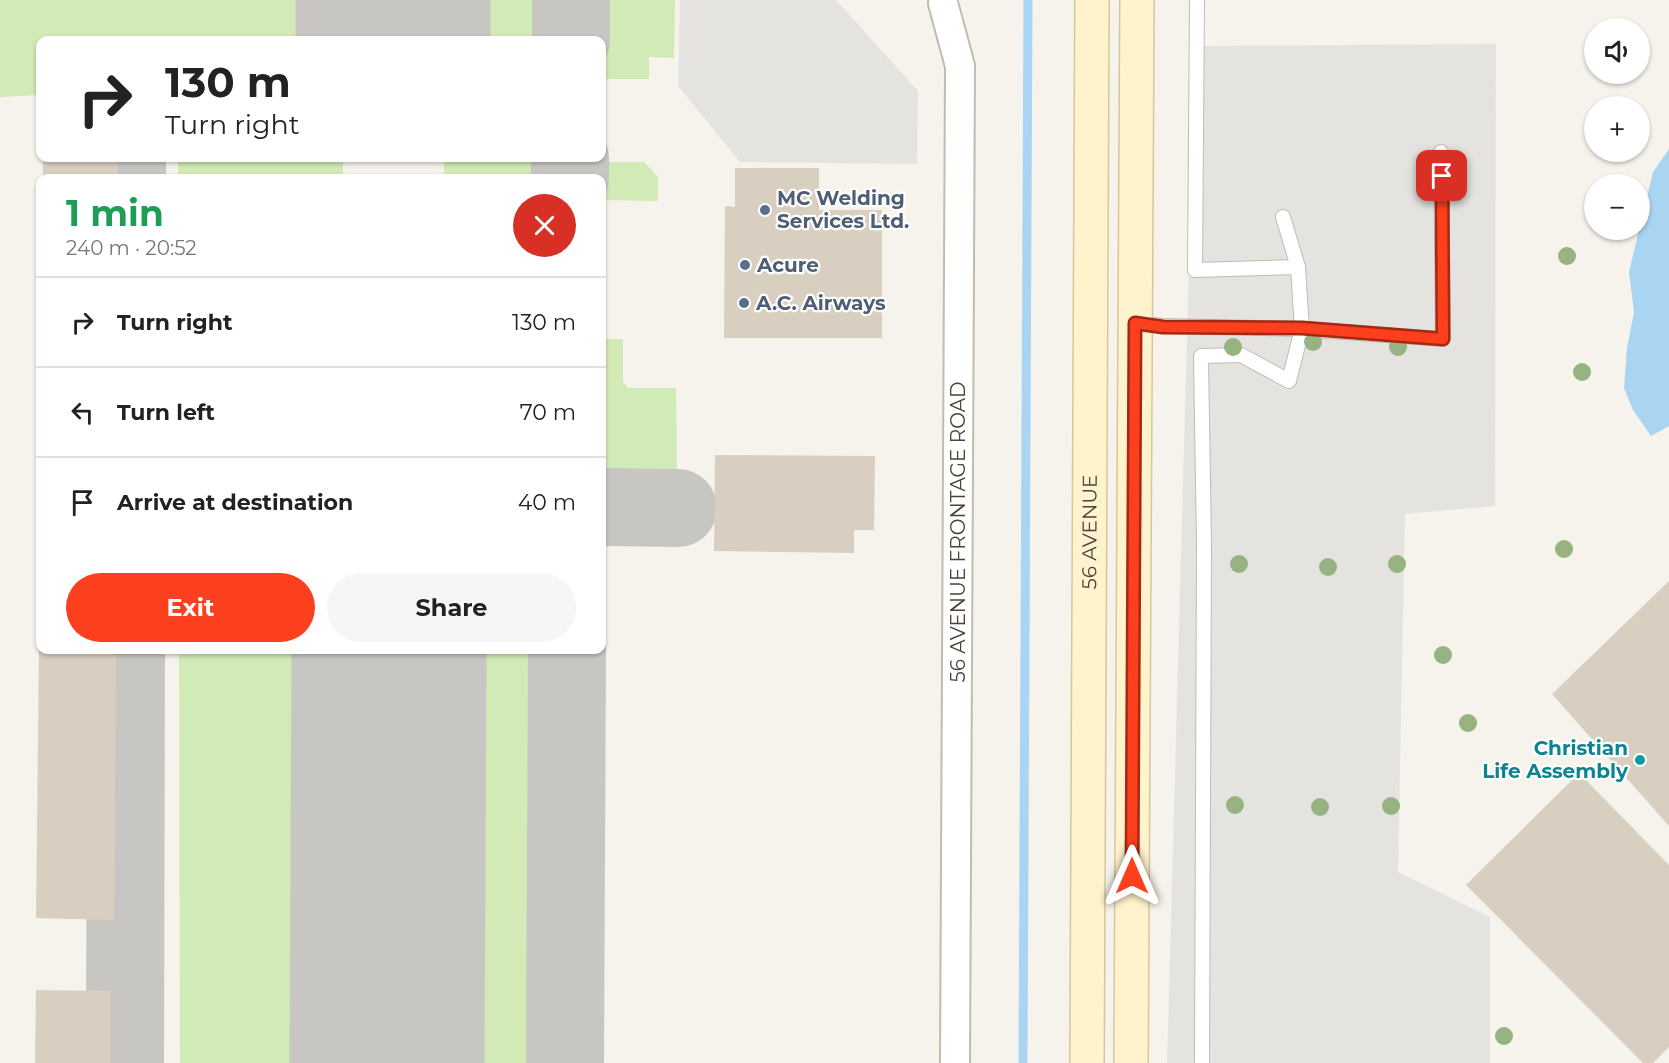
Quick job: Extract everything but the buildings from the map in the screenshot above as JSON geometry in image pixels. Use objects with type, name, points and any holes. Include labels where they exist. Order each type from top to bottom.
[{"type":"main road","name":"56 AVENUE","points":[[1087,1063],[1092,0]]},
{"type":"main road","points":[[1131,1063],[1137,0]]},
{"type":"main road","points":[[1090,298],[1135,323]]},
{"type":"street","name":"56 AVENUE FRONTAGE ROAD","points":[[943,3],[960,66],[955,1063]]},
{"type":"lane","points":[[1197,0],[1195,270],[1298,267]]},
{"type":"lane","points":[[1135,323],[1163,327],[1302,328],[1443,339],[1442,152]]},
{"type":"lane","points":[[1202,1063],[1204,546],[1201,356],[1241,355],[1289,381],[1302,328],[1298,267],[1283,217]]},
{"type":"green space","points":[[0,0],[345,0],[344,36],[36,36],[36,95],[0,97]]},
{"type":"green space","points":[[459,0],[547,0],[557,8],[556,36],[445,36],[445,10]]},
{"type":"green space","points":[[602,0],[675,0],[674,58],[649,57],[649,79],[606,79],[606,36],[602,36]]},
{"type":"green space","points":[[178,162],[343,162],[343,174],[178,174]]},
{"type":"green space","points":[[444,162],[556,162],[556,174],[444,174]]},
{"type":"green space","points":[[600,162],[644,162],[658,177],[658,201],[606,200],[606,174],[601,174]]},
{"type":"green space","points":[[606,339],[623,339],[623,382],[628,388],[676,388],[677,480],[664,495],[606,494]]},
{"type":"green space","points":[[179,654],[340,654],[337,1063],[180,1063]]},
{"type":"green space","points":[[441,654],[553,654],[550,1063],[439,1063]]},
{"type":"shaded area","points":[[680,0],[836,0],[918,91],[917,164],[740,162],[678,86]]},
{"type":"shaded area","points":[[1496,44],[1495,506],[1405,514],[1398,872],[1490,917],[1490,1063],[1167,1063],[1195,46]]},
{"type":"water","points":[[1669,149],[1669,426],[1651,436],[1633,410],[1624,388],[1627,348],[1634,312],[1629,272],[1637,240],[1650,240],[1650,184],[1653,172]]},
{"type":"waterway","points":[[1023,1063],[1028,0]]},
{"type":"taxiway","points":[[571,0],[571,36]]},
{"type":"taxiway","points":[[127,162],[127,174]]},
{"type":"taxiway","points":[[570,162],[570,174]]},
{"type":"taxiway","points":[[606,507],[678,508]]},
{"type":"taxiway","points":[[125,1063],[126,654]]},
{"type":"taxiway","points":[[565,1063],[567,654]]},
{"type":"runway","points":[[393,0],[393,36]]},
{"type":"runway","points":[[387,1063],[389,654]]},
{"type":"place","name":"MC Welding Services Ltd.","points":[[765,210]]},
{"type":"place","name":"Acure","points":[[745,265]]},
{"type":"place","name":"A.C. Airways","points":[[744,303]]},
{"type":"place","name":"Christian Life Assembly","points":[[1640,760]]},
{"type":"route","points":[[1132,876],[1135,323],[1163,327],[1302,328],[1443,339],[1442,176]]}]
